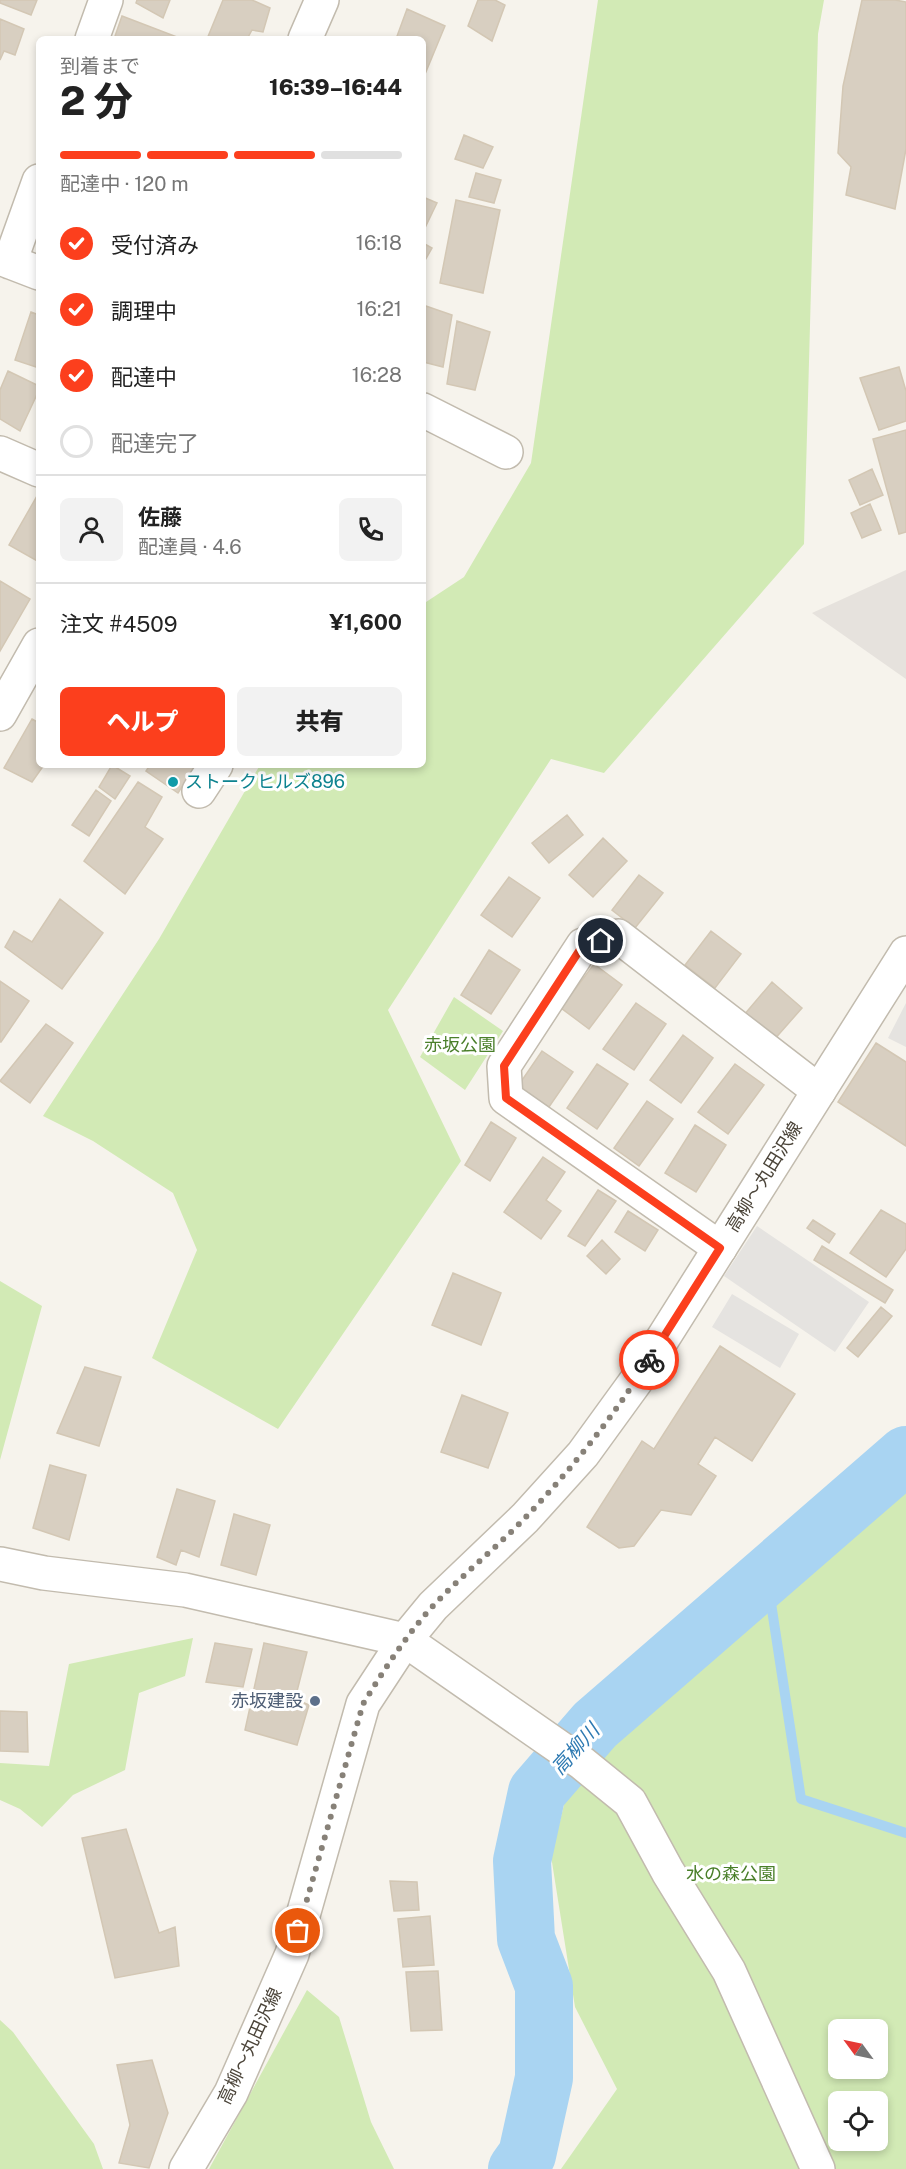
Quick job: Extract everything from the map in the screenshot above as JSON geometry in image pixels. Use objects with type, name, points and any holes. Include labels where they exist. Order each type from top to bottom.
[{"type":"street","points":[[93,36],[106,0]]},
{"type":"street","points":[[306,36],[322,0]]},
{"type":"street","points":[[16,264],[36,192]]},
{"type":"street","points":[[426,412],[506,452]]},
{"type":"street","points":[[0,453],[36,469]]},
{"type":"street","points":[[3,703],[36,650]]},
{"type":"street","points":[[720,1248],[506,1098],[504,1066],[583,945],[618,936],[819,1091]]},
{"type":"street","name":"高柳～丸田沢線","points":[[186,2169],[231,2092],[292,1954],[363,1704],[405,1640],[433,1606],[525,1518],[583,1454],[636,1381],[906,953]]},
{"type":"street","points":[[0,1564],[44,1573],[185,1590],[405,1640],[582,1763],[630,1802],[668,1872],[729,1971],[818,2169]]},
{"type":"shaded area","points":[[906,570],[906,679],[812,613]]},
{"type":"shaded area","points":[[906,1003],[906,1047],[888,1038]]},
{"type":"shaded area","points":[[757,1226],[869,1302],[835,1352],[724,1276]]},
{"type":"shaded area","points":[[732,1294],[799,1334],[780,1368],[712,1327]]},
{"type":"green space","points":[[598,0],[824,0],[818,34],[804,544],[604,773],[551,759],[388,1010],[461,1161],[278,1429],[152,1358],[197,1250],[173,1193],[93,1141],[43,1116],[159,939],[258,768],[426,768],[426,602],[464,577],[531,463]]},
{"type":"green space","name":"赤坂公園","points":[[454,997],[503,1031],[465,1090],[420,1057]]},
{"type":"green space","points":[[0,1281],[42,1306],[0,1460]]},
{"type":"green space","name":"水の森公園","points":[[906,1477],[906,2169],[561,2169],[617,2089],[575,2007],[551,1856],[565,1801],[605,1748],[772,1607]]},
{"type":"green space","points":[[193,1638],[185,1676],[139,1693],[125,1770],[73,1795],[42,1827],[20,1809],[0,1800],[0,1763],[49,1766],[69,1664]]},
{"type":"green space","points":[[307,1990],[339,2017],[371,2122],[394,2169],[209,2169]]},
{"type":"green space","points":[[0,2020],[13,2032],[94,2144],[103,2169],[0,2169]]},
{"type":"building","points":[[0,0],[37,0],[31,15],[0,3]]},
{"type":"building","points":[[137,0],[170,0],[163,18],[136,3]]},
{"type":"building","points":[[223,0],[252,0],[270,8],[263,32],[252,30],[249,36],[208,36]]},
{"type":"building","points":[[478,0],[495,0],[505,5],[492,41],[468,26]]},
{"type":"building","points":[[862,0],[906,2],[906,149],[895,209],[846,195],[851,167],[838,153],[843,86]]},
{"type":"building","points":[[407,9],[445,26],[426,72],[426,36],[397,36]]},
{"type":"building","points":[[122,16],[174,36],[115,36]]},
{"type":"building","points":[[0,19],[24,29],[15,55],[4,51],[0,60]]},
{"type":"building","points":[[464,135],[493,147],[483,168],[455,159]]},
{"type":"building","points":[[476,173],[501,180],[494,203],[469,197]]},
{"type":"building","points":[[426,198],[437,203],[426,226]]},
{"type":"building","points":[[456,200],[500,210],[483,293],[440,283]]},
{"type":"building","points":[[426,245],[432,248],[426,259]]},
{"type":"building","points":[[426,306],[452,315],[443,367],[426,363]]},
{"type":"building","points":[[31,312],[36,314],[36,367],[15,360]]},
{"type":"building","points":[[457,321],[490,332],[475,390],[447,384]]},
{"type":"building","points":[[899,367],[906,391],[906,421],[879,430],[860,378]]},
{"type":"building","points":[[8,371],[36,385],[36,396],[20,431],[0,419],[0,390]]},
{"type":"building","points":[[906,430],[906,532],[899,534],[873,439]]},
{"type":"building","points":[[872,469],[883,495],[860,505],[849,480]]},
{"type":"building","points":[[36,498],[36,560],[9,545]]},
{"type":"building","points":[[870,504],[881,530],[862,538],[851,513]]},
{"type":"building","points":[[0,581],[30,599],[0,651]]},
{"type":"building","points":[[32,719],[36,721],[36,768],[42,768],[32,782],[4,768]]},
{"type":"building","points":[[110,768],[117,768],[130,776],[115,799],[99,787]]},
{"type":"building","name":"ストークヒルズ896","points":[[148,768],[194,768],[178,793],[146,771]]},
{"type":"building","points":[[138,782],[162,797],[145,827],[163,839],[125,894],[84,861]]},
{"type":"building","points":[[96,790],[111,801],[89,836],[72,825]]},
{"type":"building","points":[[567,815],[583,835],[549,863],[532,843]]},
{"type":"building","points":[[603,838],[627,861],[593,897],[569,875]]},
{"type":"building","points":[[639,875],[663,893],[635,928],[612,910]]},
{"type":"building","points":[[509,877],[540,898],[512,937],[481,915]]},
{"type":"building","points":[[60,899],[103,933],[62,989],[5,947],[14,931],[32,942]]},
{"type":"building","points":[[711,931],[741,954],[715,988],[685,965]]},
{"type":"building","points":[[489,950],[520,970],[491,1014],[461,995]]},
{"type":"building","points":[[594,964],[622,985],[589,1029],[561,1008]]},
{"type":"building","points":[[0,981],[29,1001],[1,1042],[0,1042]]},
{"type":"building","points":[[772,982],[802,1008],[773,1041],[744,1015]]},
{"type":"building","points":[[636,1003],[666,1024],[634,1070],[603,1049]]},
{"type":"building","points":[[46,1024],[73,1043],[30,1103],[0,1081]]},
{"type":"building","points":[[683,1035],[713,1058],[681,1103],[650,1080]]},
{"type":"building","points":[[876,1043],[906,1062],[906,1146],[838,1102]]},
{"type":"building","points":[[542,1051],[573,1072],[549,1107],[518,1086]]},
{"type":"building","points":[[597,1064],[628,1084],[597,1129],[567,1108]]},
{"type":"building","points":[[735,1064],[764,1085],[728,1134],[698,1112]]},
{"type":"building","points":[[647,1101],[673,1119],[639,1166],[614,1148]]},
{"type":"building","points":[[491,1122],[516,1138],[490,1181],[465,1165]]},
{"type":"building","points":[[695,1125],[726,1145],[696,1192],[665,1173]]},
{"type":"building","points":[[543,1157],[565,1172],[546,1200],[561,1211],[541,1239],[504,1212]]},
{"type":"building","points":[[598,1190],[616,1201],[585,1246],[568,1236]]},
{"type":"building","points":[[881,1210],[906,1224],[906,1249],[886,1277],[850,1253]]},
{"type":"building","points":[[628,1211],[658,1230],[645,1251],[615,1232]]},
{"type":"building","points":[[813,1220],[835,1234],[829,1243],[807,1228]]},
{"type":"building","points":[[602,1240],[620,1259],[606,1274],[587,1256]]},
{"type":"building","points":[[822,1246],[893,1290],[885,1303],[814,1260]]},
{"type":"building","points":[[453,1273],[501,1293],[481,1345],[432,1325]]},
{"type":"building","points":[[881,1307],[892,1316],[858,1357],[847,1348]]},
{"type":"building","points":[[720,1346],[795,1394],[752,1461],[715,1437],[698,1464],[716,1476],[691,1515],[661,1510],[634,1546],[619,1548],[587,1527],[642,1441],[654,1449]]},
{"type":"building","points":[[85,1367],[121,1377],[99,1446],[57,1433]]},
{"type":"building","points":[[462,1395],[508,1413],[488,1468],[441,1452]]},
{"type":"building","points":[[50,1465],[86,1475],[69,1540],[33,1528]]},
{"type":"building","points":[[177,1489],[215,1501],[199,1557],[181,1550],[176,1565],[157,1557]]},
{"type":"building","points":[[234,1514],[270,1525],[256,1575],[221,1565]]},
{"type":"building","points":[[215,1643],[252,1649],[243,1687],[206,1682]]},
{"type":"building","points":[[264,1643],[307,1652],[295,1699],[309,1705],[297,1745],[245,1730]]},
{"type":"building","points":[[0,1711],[27,1712],[28,1752],[0,1751]]},
{"type":"building","points":[[126,1829],[159,1933],[175,1927],[179,1966],[115,1978],[82,1838]]},
{"type":"building","points":[[390,1881],[417,1882],[419,1910],[394,1911]]},
{"type":"building","points":[[430,1916],[434,1965],[403,1967],[398,1919]]},
{"type":"building","points":[[438,1971],[442,2030],[411,2031],[406,1972]]},
{"type":"building","points":[[152,2060],[168,2113],[149,2168],[119,2163],[130,2125],[117,2065]]},
{"type":"waterway","name":"高柳川","points":[[517,2169],[527,2155],[544,2078],[544,1986],[526,1939],[522,1861],[537,1792],[595,1725],[906,1455]]},
{"type":"waterway","points":[[767,1577],[801,1799],[906,1833]]},
{"type":"way so far","points":[[298,1931],[363,1704],[380,1675],[433,1606],[525,1518],[583,1454],[649,1360]]},
{"type":"place","name":"ストークヒルズ896","points":[[173,782]]},
{"type":"place","name":"赤坂建設","points":[[315,1701]]},
{"type":"route","points":[[601,941],[583,945],[504,1066],[506,1098],[720,1248],[649,1360]]}]
